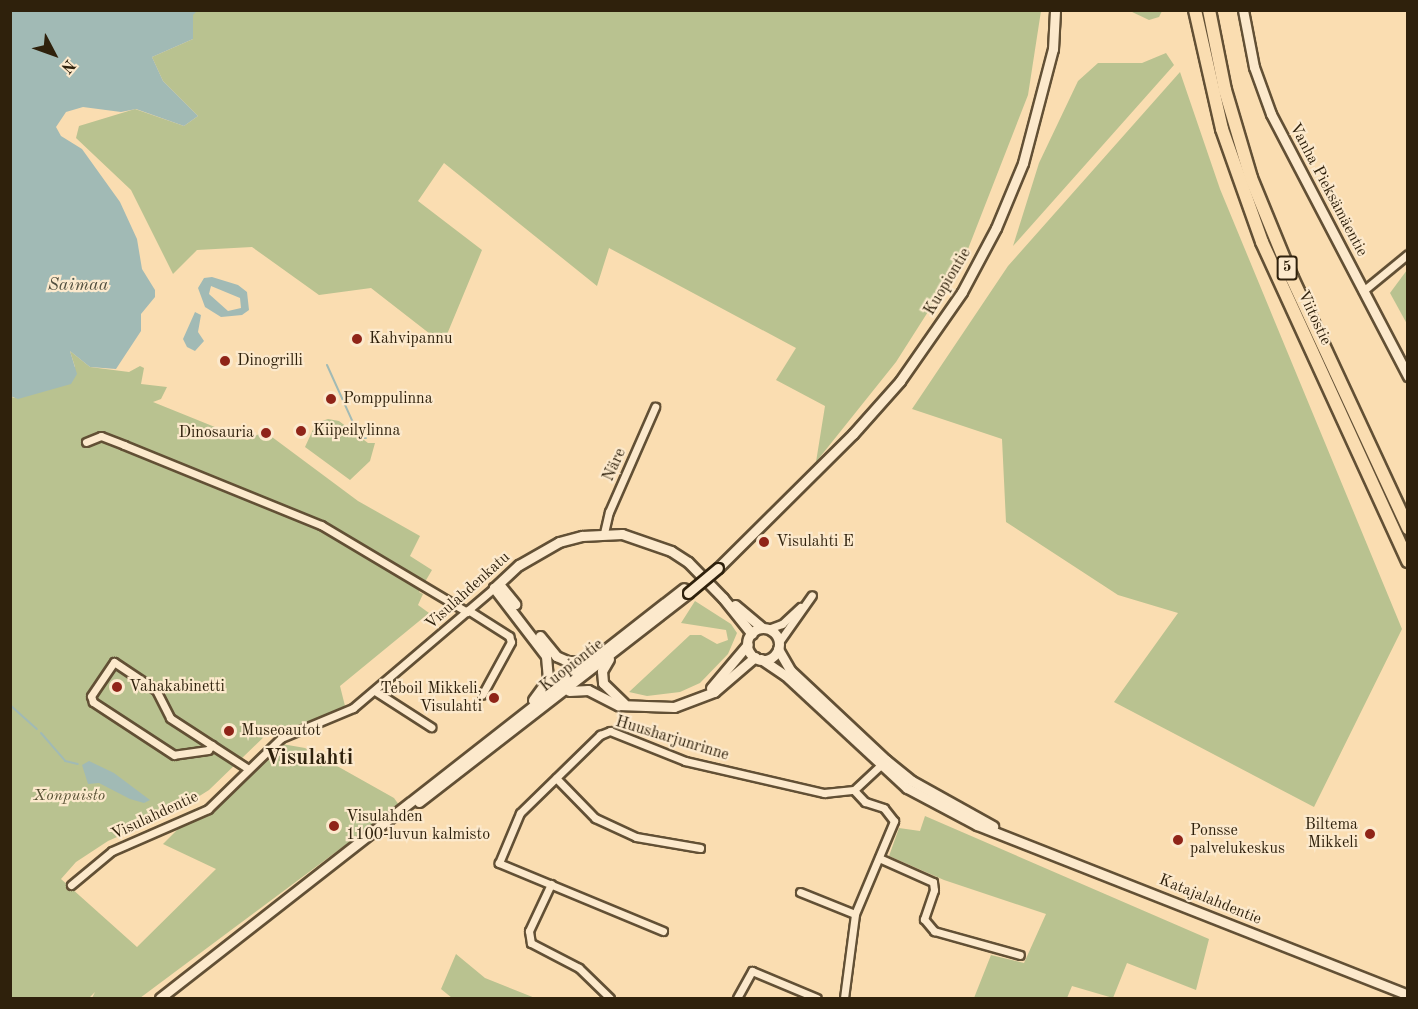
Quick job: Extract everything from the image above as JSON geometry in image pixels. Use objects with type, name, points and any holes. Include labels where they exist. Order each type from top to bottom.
[{"type":"highway","name":"Viitostie","points":[[1195,10],[1222,129],[1262,242],[1407,561]]},
{"type":"highway","name":"Viitostie","points":[[1209,10],[1225,90],[1251,178],[1292,278],[1407,528]]},
{"type":"highway","points":[[1388,518],[1407,574]]},
{"type":"street","name":"Kuopiontie","points":[[160,999],[382,827],[496,735],[641,626],[716,566],[771,518],[900,381],[962,292],[996,228],[1023,163],[1053,49],[1055,10]]},
{"type":"street","name":"Vanha Pieksämäentie","points":[[1243,10],[1254,67],[1271,114],[1407,376]]},
{"type":"street","points":[[1363,291],[1407,254]]},
{"type":"street","name":"Näre","points":[[604,534],[609,512],[655,407]]},
{"type":"street","points":[[86,442],[101,436],[321,525],[509,636],[511,642],[482,695]]},
{"type":"street","name":"Visulahdenkatu","points":[[247,768],[289,733],[353,708],[375,692],[467,611],[543,549],[604,534],[630,536],[671,551],[688,562],[723,598],[752,634]]},
{"type":"street","points":[[497,586],[548,646],[567,661],[583,659],[641,626]]},
{"type":"street","points":[[496,735],[541,691],[549,674],[542,650],[497,586]]},
{"type":"street","points":[[547,705],[578,688],[628,705],[664,708],[692,702],[714,692],[758,658],[774,655],[812,595],[782,624],[752,634],[748,644],[725,675],[692,702]]},
{"type":"street","name":"Visulahdenkatu","points":[[723,598],[765,629]]},
{"type":"street","name":"Kuopiontie","points":[[382,827],[436,791],[547,705],[641,626]]},
{"type":"street","points":[[628,705],[606,688],[602,671],[609,659],[641,626]]},
{"type":"street","points":[[765,629],[779,646]]},
{"type":"street","points":[[748,644],[758,658]]},
{"type":"street","name":"Katajalahdentie","points":[[779,646],[790,670],[908,788],[977,825],[1003,832],[1407,995]]},
{"type":"street","name":"Katajalahdentie","points":[[758,658],[806,693],[883,763]]},
{"type":"street","points":[[212,745],[208,750],[174,754],[93,702],[91,696],[114,662],[156,690],[170,718],[212,745],[247,768]]},
{"type":"street","points":[[375,692],[431,727]]},
{"type":"street","name":"Huusharjunrinne","points":[[663,931],[499,863],[520,813],[600,735],[610,731],[685,761],[824,793],[854,790]]},
{"type":"street","points":[[844,999],[855,914],[894,821],[884,808],[865,802],[854,790],[883,763]]},
{"type":"street","name":"Visulahdentie","points":[[71,885],[112,851],[207,809],[247,768]]},
{"type":"street","points":[[556,778],[595,818],[636,837],[700,848]]},
{"type":"street","points":[[879,858],[933,882],[934,890],[924,919],[934,931],[1020,956]]},
{"type":"street","points":[[551,884],[529,932],[531,943],[579,968],[610,999]]},
{"type":"street","points":[[800,892],[855,914]]},
{"type":"street","points":[[737,999],[752,970],[817,999]]},
{"type":"green space","points":[[193,11],[1041,11],[1028,95],[968,249],[896,362],[816,462],[825,406],[776,380],[796,348],[609,248],[597,286],[444,163],[418,201],[482,250],[443,344],[371,288],[319,295],[252,247],[197,250],[173,274],[131,190],[76,138],[79,126],[135,109],[184,126],[198,116],[163,81],[152,57],[193,39]]},
{"type":"green space","points":[[1130,11],[1162,11],[1159,17],[1149,20]]},
{"type":"green space","points":[[1166,53],[1174,65],[1013,246],[1039,163],[1078,81],[1098,63],[1142,63]]},
{"type":"green space","points":[[1180,72],[1220,189],[1402,629],[1314,807],[1114,702],[1178,613],[1118,595],[1006,522],[1002,439],[912,409],[1008,266]]},
{"type":"green space","points":[[1408,270],[1407,324],[1390,293]]},
{"type":"green space","name":"Visulahti","points":[[70,351],[90,367],[129,372],[140,366],[144,368],[141,384],[167,387],[161,399],[153,402],[247,440],[263,432],[272,437],[358,501],[420,536],[410,556],[432,570],[419,592],[423,594],[418,605],[429,613],[340,686],[345,706],[281,734],[271,730],[209,790],[174,812],[108,841],[76,862],[61,879],[137,947],[216,869],[163,844],[179,828],[212,812],[282,744],[305,748],[394,798],[399,805],[140,998],[92,998],[95,992],[89,998],[11,998],[10,396],[14,398],[75,367]]},
{"type":"green space","points":[[328,419],[339,421],[368,443],[375,443],[370,461],[350,480],[305,447],[316,423]]},
{"type":"green space","points":[[695,601],[731,624],[737,633],[728,654],[700,683],[680,692],[647,696],[629,692],[690,635],[701,635],[717,644],[728,640],[726,630],[681,623]]},
{"type":"green space","points":[[925,816],[1209,939],[1196,990],[1127,963],[1113,998],[1072,986],[1067,998],[974,998],[991,955],[1024,963],[1046,914],[944,880],[889,856],[899,828],[920,831]]},
{"type":"green space","points":[[456,954],[485,978],[535,998],[452,998],[441,989]]},
{"type":"water","name":"Saimaa","points":[[10,11],[197,11],[193,15],[193,39],[152,57],[163,81],[198,116],[184,126],[136,109],[121,112],[83,107],[66,112],[56,127],[61,136],[82,149],[120,202],[137,239],[142,269],[155,290],[155,297],[141,314],[141,331],[116,369],[90,367],[70,351],[77,374],[71,384],[18,399],[10,396]]},
{"type":"water","points":[[212,277],[238,285],[247,292],[249,310],[242,315],[221,317],[205,307],[198,288],[204,278]],"holes":[[[211,286],[240,298],[241,308],[228,311],[209,294]]]},
{"type":"water","points":[[195,312],[201,315],[198,332],[204,341],[195,351],[187,347],[183,339]]},
{"type":"water","points":[[89,761],[114,773],[150,800],[144,803],[130,799],[99,783],[88,784],[82,765]]},
{"type":"waterway","points":[[327,365],[360,438],[366,438]]},
{"type":"waterway","points":[[10,705],[37,729]]},
{"type":"waterway","points":[[41,733],[65,761],[78,764]]},
{"type":"place","name":"Kahvipannu","points":[[357,339]]},
{"type":"place","name":"Dinogrilli","points":[[225,361]]},
{"type":"place","name":"Pomppulinna","points":[[331,399]]},
{"type":"place","name":"Kiipeilylinna","points":[[301,431]]},
{"type":"place","name":"Dinosauria","points":[[266,433]]},
{"type":"place","name":"Visulahti E","points":[[764,542]]},
{"type":"place","name":"Vahakabinetti","points":[[117,687]]},
{"type":"place","name":"Teboil Mikkeli, Visulahti","points":[[494,698]]},
{"type":"place","name":"Museoautot","points":[[229,731]]},
{"type":"place","name":"Visulahden 1100-luvun kalmisto","points":[[334,826]]},
{"type":"place","name":"Biltema Mikkeli","points":[[1370,834]]},
{"type":"place","name":"Ponsse palvelukeskus","points":[[1178,840]]},
{"type":"district","name":"Visulahti","points":[[309,759]]},
{"type":"park label","name":"Xonpuisto","points":[[69,796]]}]
